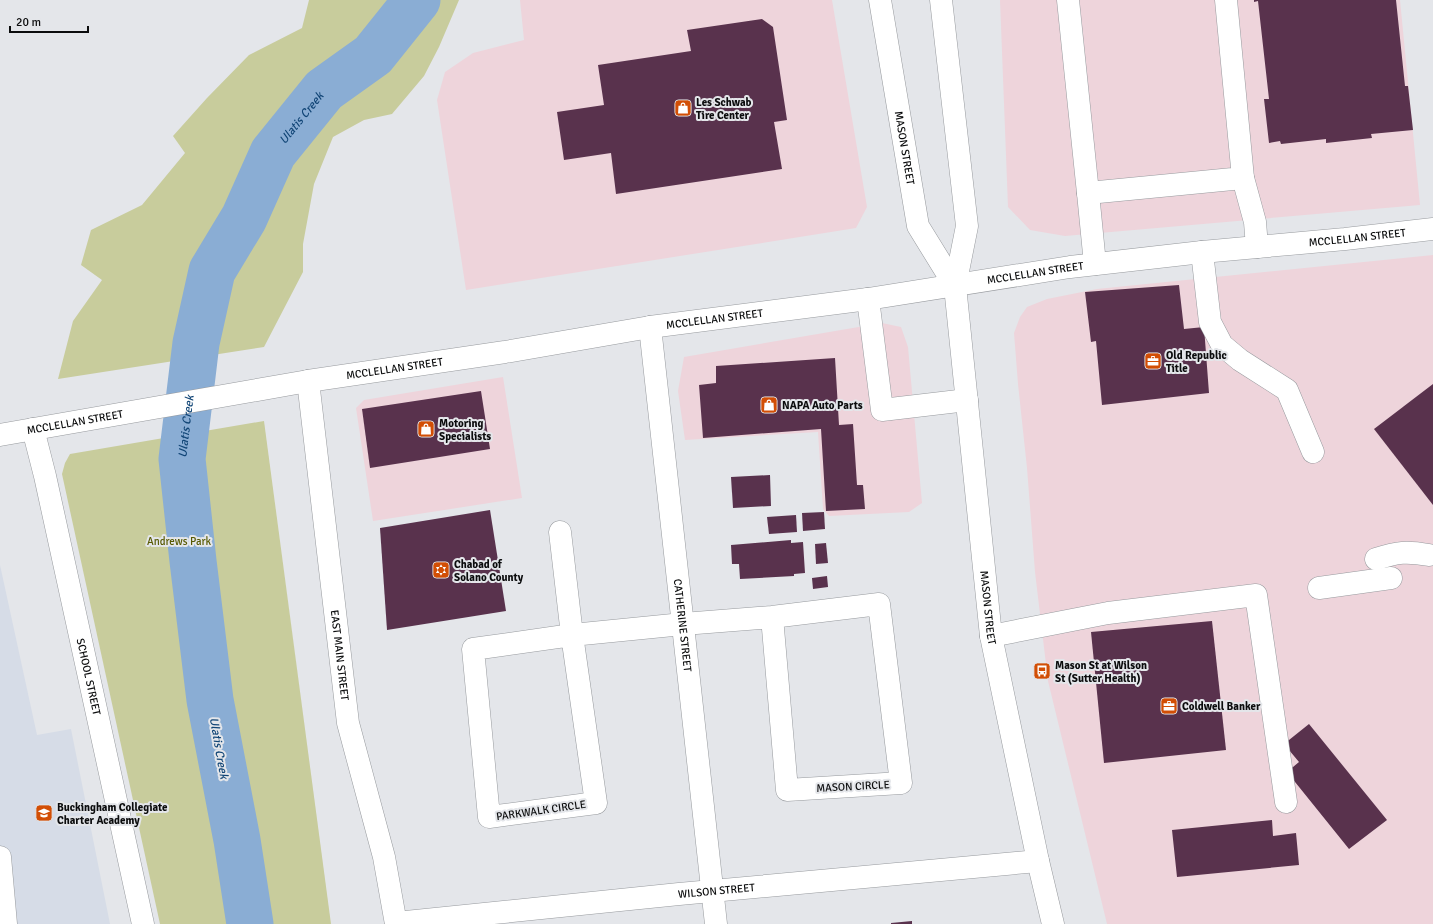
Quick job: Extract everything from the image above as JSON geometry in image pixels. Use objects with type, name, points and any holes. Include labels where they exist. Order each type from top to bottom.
[{"type":"street","name":"MASON STREET","points":[[880,0],[918,226],[955,286]]},
{"type":"street","name":"MASON STREET","points":[[941,0],[967,226],[955,286],[991,636],[1038,861],[1053,924]]},
{"type":"street","points":[[1068,0],[1096,264]]},
{"type":"street","points":[[1226,0],[1243,178],[1255,222],[1257,247]]},
{"type":"street","points":[[1088,193],[1243,178]]},
{"type":"street","name":"MCCLELLAN STREET","points":[[0,435],[308,381],[505,352],[650,326],[868,299],[1096,264],[1433,229]]},
{"type":"street","points":[[1202,252],[1210,322],[1222,345],[1240,360],[1287,390],[1314,452]]},
{"type":"street","points":[[868,299],[882,410],[967,400]]},
{"type":"street","name":"CATHERINE STREET","points":[[650,326],[716,924]]},
{"type":"street","name":"EAST MAIN STREET","points":[[308,381],[348,723],[384,856],[396,924]]},
{"type":"street","name":"SCHOOL STREET","points":[[33,429],[45,476],[143,924]]},
{"type":"street","name":"PARKWALK CIRCLE","points":[[560,532],[572,635],[596,803],[489,817],[473,650],[572,635],[683,624]]},
{"type":"street","points":[[1376,559],[1396,552],[1411,552],[1429,555]]},
{"type":"street","points":[[1319,588],[1391,578]]},
{"type":"street","points":[[991,636],[1108,613],[1256,595],[1286,802]]},
{"type":"street","name":"MASON CIRCLE","points":[[683,624],[772,617],[879,604],[901,783],[787,790],[772,617]]},
{"type":"street","points":[[0,857],[6,924]]},
{"type":"street","name":"WILSON STREET","points":[[396,924],[538,916],[713,891],[1038,861]]},
{"type":"shaded area","points":[[520,0],[832,0],[867,207],[856,228],[466,290],[437,100],[445,72],[473,53],[524,40]]},
{"type":"shaded area","points":[[1000,0],[1400,0],[1420,205],[1065,236],[1030,230],[1008,207]]},
{"type":"shaded area","points":[[1433,255],[1433,924],[1107,924],[1048,681],[1035,572],[1014,333],[1020,317],[1027,307],[1047,299],[1097,289]]},
{"type":"shaded area","points":[[882,323],[901,327],[908,347],[922,503],[909,512],[829,516],[823,509],[818,432],[685,440],[678,391],[684,357]]},
{"type":"shaded area","points":[[503,377],[522,498],[373,521],[356,408],[364,400]]},
{"type":"shaded area","name":"Buckingham Collegiate Charter Academy","points":[[0,565],[37,735],[71,729],[110,924],[0,924]]},
{"type":"green space","points":[[309,0],[459,0],[439,47],[424,76],[392,114],[364,120],[333,137],[314,184],[303,244],[303,272],[264,347],[58,379],[73,321],[102,280],[81,265],[91,230],[142,205],[185,153],[173,136],[207,98],[249,55],[302,28]]},
{"type":"green space","name":"Andrews Park","points":[[264,421],[331,924],[160,924],[62,474],[65,463],[70,454]]},
{"type":"building","points":[[1254,0],[1396,0],[1405,86],[1408,86],[1413,130],[1371,134],[1372,138],[1326,143],[1326,139],[1281,144],[1280,141],[1269,143],[1264,99],[1269,99],[1258,1],[1254,2]]},
{"type":"building","name":"Les Schwab Tire Center","points":[[762,19],[773,27],[787,120],[774,122],[782,169],[616,194],[611,153],[564,160],[557,112],[604,105],[598,65],[691,51],[687,30]]},
{"type":"building","points":[[1179,285],[1184,329],[1204,327],[1209,393],[1102,405],[1096,341],[1091,342],[1085,292]]},
{"type":"building","name":"NAPA Auto Parts","points":[[835,358],[839,425],[853,424],[857,485],[863,485],[865,509],[826,511],[821,429],[703,438],[699,385],[716,383],[716,366]]},
{"type":"building","points":[[1433,384],[1433,505],[1374,429]]},
{"type":"building","name":"Motoring Specialists","points":[[481,391],[490,449],[370,468],[362,409]]},
{"type":"building","points":[[770,475],[771,506],[733,508],[731,477]]},
{"type":"building","name":"Chabad of Solano County","points":[[490,510],[506,611],[387,630],[380,528]]},
{"type":"building","points":[[824,512],[825,529],[803,531],[802,513]]},
{"type":"building","points":[[796,515],[797,532],[769,534],[767,517]]},
{"type":"building","points":[[791,540],[791,543],[803,542],[805,573],[794,574],[794,576],[740,579],[739,564],[732,564],[731,545]]},
{"type":"building","points":[[826,543],[828,563],[816,564],[815,544]]},
{"type":"building","points":[[827,576],[828,587],[813,589],[812,578]]},
{"type":"building","points":[[1212,621],[1226,750],[1104,763],[1091,632]]},
{"type":"building","points":[[1309,724],[1387,820],[1349,849],[1287,772],[1299,762],[1284,744]]},
{"type":"building","points":[[1272,820],[1273,836],[1296,833],[1299,865],[1177,877],[1172,830]]},
{"type":"building","points":[[912,921],[912,924],[891,924],[891,923]]},
{"type":"waterway","name":"Ulatis Creek","points":[[250,924],[237,840],[210,700],[182,459],[196,343],[212,271],[244,218],[273,153],[324,90],[373,55],[417,0]]},
{"type":"place","name":"Les Schwab Tire Center","points":[[683,108]]},
{"type":"place","name":"Old Republic Title","points":[[1153,361]]},
{"type":"place","name":"NAPA Auto Parts","points":[[769,405]]},
{"type":"place","name":"Motoring Specialists","points":[[426,429]]},
{"type":"place","name":"Chabad of Solano County","points":[[441,570]]},
{"type":"place","name":"Mason St at Wilson St (Sutter Health)","points":[[1042,671]]},
{"type":"place","name":"Coldwell Banker","points":[[1169,706]]},
{"type":"place","name":"Buckingham Collegiate Charter Academy","points":[[44,813]]}]
